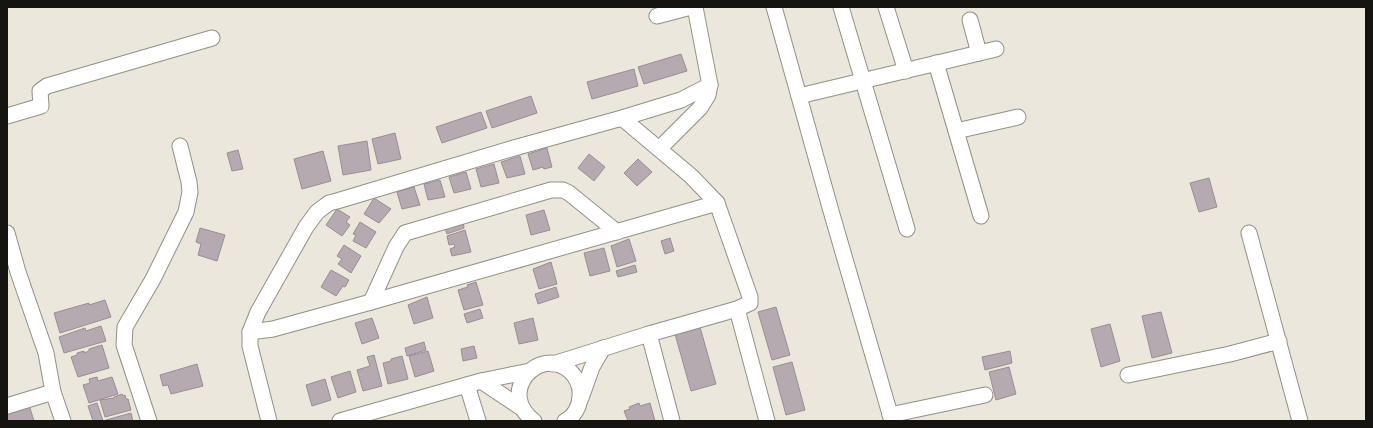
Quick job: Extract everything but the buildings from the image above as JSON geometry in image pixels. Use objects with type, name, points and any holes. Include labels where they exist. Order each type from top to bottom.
[{"type":"street","points":[[657,16],[690,7]]},
{"type":"street","points":[[659,149],[705,101],[710,90],[695,7]]},
{"type":"street","points":[[774,7],[891,418],[985,395]]},
{"type":"street","points":[[841,7],[907,229]]},
{"type":"street","points":[[886,7],[906,70]]},
{"type":"street","points":[[970,20],[979,53]]},
{"type":"street","points":[[7,116],[41,106],[40,91],[42,88],[212,38]]},
{"type":"street","points":[[799,96],[996,49]]},
{"type":"street","points":[[936,63],[982,216]]},
{"type":"street","points":[[269,421],[250,346],[250,332],[258,312],[306,227],[322,207],[329,203],[681,100],[710,85]]},
{"type":"street","points":[[956,131],[1018,117]]},
{"type":"street","points":[[553,364],[649,334],[737,309],[750,303],[717,203],[691,176],[622,118]]},
{"type":"street","points":[[149,421],[124,345],[125,327],[153,279],[186,212],[190,192],[180,146]]},
{"type":"street","points":[[371,302],[396,247],[405,232],[551,190],[563,190],[569,193],[617,232]]},
{"type":"street","points":[[250,332],[273,329],[371,302],[717,203]]},
{"type":"street","points":[[7,233],[18,272],[46,353],[53,392],[63,421]]},
{"type":"street","points":[[1249,233],[1300,421]]},
{"type":"street","points":[[737,309],[767,421]]},
{"type":"street","points":[[649,334],[672,421]]},
{"type":"street","points":[[1128,376],[1279,341]]},
{"type":"street","points":[[570,418],[578,407],[592,367],[603,348]]},
{"type":"street","points":[[534,421],[523,410],[520,403],[519,389],[525,376],[537,367],[545,364],[553,364],[568,370],[574,375],[578,382],[580,399]]},
{"type":"street","points":[[340,421],[385,414],[474,383],[530,371]]},
{"type":"street","points":[[474,383],[523,410]]},
{"type":"street","points":[[474,383],[478,421]]},
{"type":"street","points":[[7,406],[53,392]]}]
